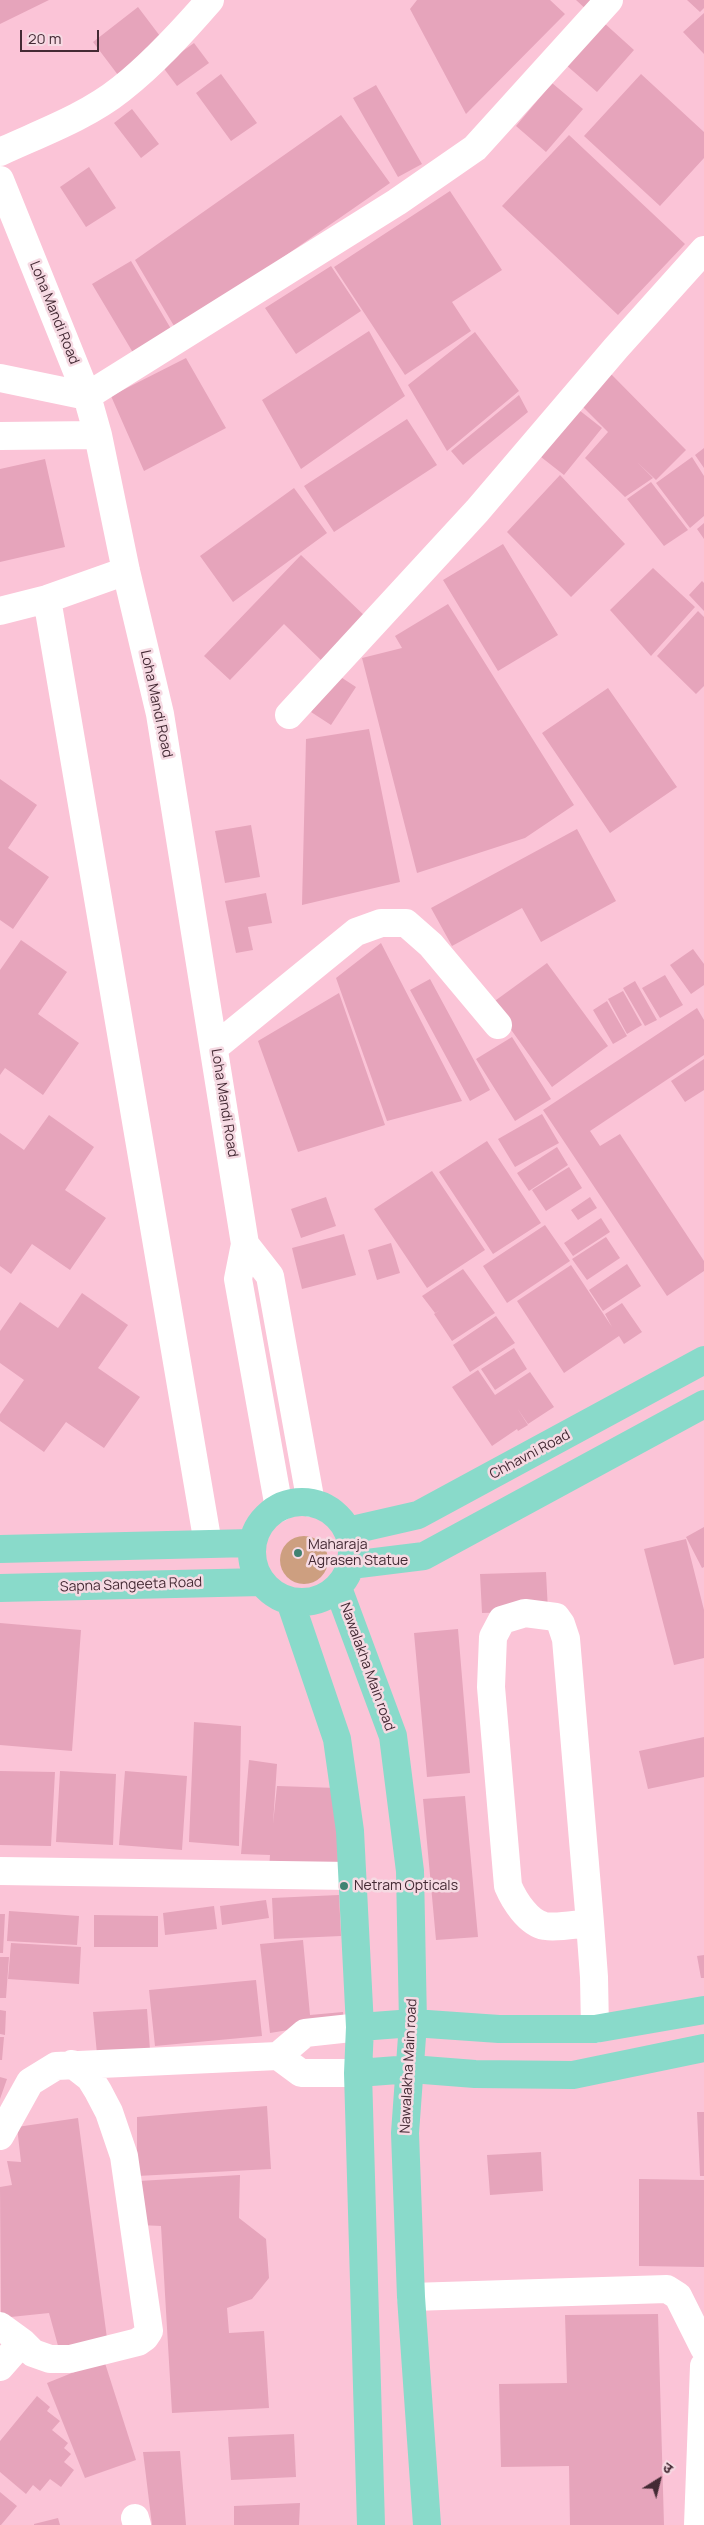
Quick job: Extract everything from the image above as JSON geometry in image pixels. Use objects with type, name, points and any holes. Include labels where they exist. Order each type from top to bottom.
[{"type":"main road","name":"Chhavni Road","points":[[348,1531],[418,1516],[704,1360]]},
{"type":"main road","points":[[351,1565],[424,1556],[704,1404]]},
{"type":"main road","points":[[296,1502],[319,1504],[339,1517],[348,1531],[353,1552],[351,1565],[346,1578],[338,1588],[324,1598],[308,1602],[290,1601],[274,1594],[262,1582],[255,1570],[252,1543],[260,1524],[274,1509],[279,1508],[296,1502]]},
{"type":"main road","points":[[0,1549],[252,1543]]},
{"type":"main road","name":"Sapna Sangeeta Road","points":[[0,1588],[262,1582]]},
{"type":"main road","name":"Nawalakha Main road","points":[[338,1588],[393,1736],[410,1872],[413,2023],[412,2069],[405,2133],[411,2297],[427,2525]]},
{"type":"main road","points":[[290,1601],[337,1739],[350,1831],[360,2027],[358,2073],[371,2525]]},
{"type":"main road","points":[[360,2027],[413,2023],[499,2029],[595,2029],[704,2010]]},
{"type":"main road","points":[[358,2073],[412,2069],[475,2074],[573,2075],[704,2048]]},
{"type":"street","points":[[0,152],[85,113],[121,90],[181,34],[210,0]]},
{"type":"street","points":[[0,378],[87,396],[380,213],[476,148],[609,0]]},
{"type":"street","name":"Loha Mandi Road","points":[[0,180],[87,396],[98,435],[126,571],[160,714],[215,1047],[245,1244]]},
{"type":"street","points":[[290,715],[477,511],[616,348],[704,250]]},
{"type":"street","points":[[0,436],[98,435]]},
{"type":"street","points":[[0,611],[46,599],[126,571]]},
{"type":"street","points":[[46,599],[208,1544]]},
{"type":"street","points":[[215,1047],[356,932],[382,923],[406,923],[431,945],[498,1025]]},
{"type":"street","points":[[245,1244],[270,1276],[311,1503]]},
{"type":"street","points":[[245,1244],[238,1279],[279,1508]]},
{"type":"street","points":[[590,1923],[544,1926],[531,1919],[513,1898],[508,1886],[491,1688],[493,1637],[502,1620],[514,1614],[541,1614],[556,1617],[561,1624],[566,1639],[590,1923],[595,2029]]},
{"type":"street","points":[[0,1871],[351,1876]]},
{"type":"street","points":[[278,2056],[305,2033],[360,2027]]},
{"type":"street","points":[[0,2136],[30,2082],[56,2066],[235,2056],[278,2056],[301,2073],[358,2073]]},
{"type":"street","points":[[0,2326],[22,2342],[33,2353],[50,2359],[70,2359],[138,2342],[145,2338],[149,2331],[124,2156],[109,2112],[90,2078],[72,2064]]},
{"type":"street","points":[[411,2297],[666,2289],[678,2296],[704,2348]]},
{"type":"street","points":[[0,2367],[22,2342]]},
{"type":"street","points":[[698,2525],[704,2366]]},
{"type":"shaded area","points":[[299,1536],[309,1536],[318,1540],[324,1546],[327,1551],[327,1569],[318,1580],[309,1584],[299,1584],[290,1580],[284,1574],[280,1565],[280,1555],[284,1546],[290,1540]]},
{"type":"building","points":[[0,0],[49,0],[0,24]]},
{"type":"building","points":[[417,0],[550,0],[565,14],[466,114],[410,9]]},
{"type":"building","points":[[576,0],[598,0],[588,11]]},
{"type":"building","points":[[687,0],[704,0],[704,8],[700,12]]},
{"type":"building","points":[[138,7],[163,40],[118,75],[93,42]]},
{"type":"building","points":[[704,13],[704,54],[683,32]]},
{"type":"building","points":[[603,22],[634,50],[597,92],[566,65]]},
{"type":"building","points":[[194,43],[209,63],[177,86],[162,66]]},
{"type":"building","points":[[221,74],[257,123],[231,141],[196,93]]},
{"type":"building","points":[[641,74],[704,132],[704,158],[660,206],[584,136]]},
{"type":"building","points":[[552,83],[583,109],[546,152],[516,126]]},
{"type":"building","points":[[376,85],[422,164],[398,177],[353,98]]},
{"type":"building","points":[[132,109],[159,144],[141,158],[114,123]]},
{"type":"building","points":[[341,115],[390,183],[177,331],[135,260]]},
{"type":"building","points":[[569,135],[685,244],[618,315],[502,206]]},
{"type":"building","points":[[89,167],[116,208],[86,227],[60,187]]},
{"type":"building","points":[[450,191],[502,270],[452,302],[471,331],[405,375],[334,267]]},
{"type":"building","points":[[131,261],[174,334],[135,356],[92,284]]},
{"type":"building","points":[[331,266],[361,311],[296,354],[265,308]]},
{"type":"building","points":[[369,331],[405,396],[301,469],[262,400]]},
{"type":"building","points":[[475,332],[519,391],[447,451],[408,385]]},
{"type":"building","points":[[186,358],[226,428],[144,471],[111,396]]},
{"type":"building","points":[[611,374],[686,450],[656,480],[637,462],[653,478],[625,497],[585,458],[608,432],[580,404]]},
{"type":"building","points":[[519,395],[528,412],[463,465],[451,451]]},
{"type":"building","points":[[579,410],[602,428],[564,475],[541,457]]},
{"type":"building","points":[[407,419],[437,465],[334,532],[304,486]]},
{"type":"building","points":[[704,448],[704,468],[695,455]]},
{"type":"building","points":[[692,457],[704,476],[704,516],[690,528],[656,483]]},
{"type":"building","points":[[45,459],[65,547],[0,562],[0,469]]},
{"type":"building","points":[[560,475],[625,544],[571,597],[507,532]]},
{"type":"building","points":[[651,482],[688,530],[664,546],[627,499]]},
{"type":"building","points":[[294,488],[327,533],[233,602],[200,556]]},
{"type":"building","points":[[704,523],[704,539],[697,529]]},
{"type":"building","points":[[503,544],[558,635],[498,671],[443,580]]},
{"type":"building","points":[[301,555],[368,619],[324,663],[284,624],[230,680],[204,656]]},
{"type":"building","points":[[653,568],[695,607],[651,656],[610,610]]},
{"type":"building","points":[[702,581],[704,583],[704,611],[689,595]]},
{"type":"building","points":[[448,604],[574,805],[525,838],[417,873],[362,658],[402,648],[395,636]]},
{"type":"building","points":[[698,611],[704,617],[704,686],[696,694],[657,656]]},
{"type":"building","points":[[336,674],[356,687],[331,725],[311,712]]},
{"type":"building","points":[[608,688],[677,787],[610,833],[542,733]]},
{"type":"building","points":[[369,729],[400,882],[302,905],[306,739]]},
{"type":"building","points":[[0,779],[37,805],[8,848],[49,877],[13,929],[0,920]]},
{"type":"building","points":[[251,825],[260,877],[225,883],[215,831]]},
{"type":"building","points":[[577,829],[616,901],[541,942],[522,908],[452,946],[431,908]]},
{"type":"building","points":[[266,893],[272,923],[248,927],[253,950],[236,953],[225,901]]},
{"type":"building","points":[[21,940],[67,972],[38,1014],[79,1043],[43,1095],[5,1068],[0,1075],[0,970]]},
{"type":"building","points":[[381,943],[462,1101],[387,1121],[336,978]]},
{"type":"building","points":[[693,949],[704,964],[704,985],[691,994],[670,965]]},
{"type":"building","points":[[547,963],[608,1046],[552,1087],[492,1003]]},
{"type":"building","points":[[665,975],[683,1005],[660,1018],[642,988]]},
{"type":"building","points":[[430,979],[490,1090],[470,1101],[410,990]]},
{"type":"building","points":[[635,981],[657,1020],[645,1026],[623,988]]},
{"type":"building","points":[[623,991],[642,1025],[627,1034],[608,999]]},
{"type":"building","points":[[339,993],[385,1125],[298,1152],[258,1041]]},
{"type":"building","points":[[607,1001],[627,1036],[613,1044],[593,1010]]},
{"type":"building","points":[[697,1008],[704,1020],[704,1055],[590,1131],[600,1146],[620,1134],[704,1261],[704,1271],[667,1296],[543,1110]]},
{"type":"building","points":[[512,1037],[551,1099],[515,1121],[476,1059]]},
{"type":"building","points":[[704,1059],[704,1090],[685,1102],[671,1081]]},
{"type":"building","points":[[542,1114],[559,1143],[515,1167],[498,1139]]},
{"type":"building","points":[[49,1115],[94,1147],[65,1190],[106,1218],[70,1270],[32,1244],[11,1274],[0,1266],[0,1133],[24,1150]]},
{"type":"building","points":[[487,1141],[541,1223],[493,1254],[439,1172]]},
{"type":"building","points":[[557,1147],[568,1165],[529,1191],[517,1173]]},
{"type":"building","points":[[569,1167],[582,1188],[546,1211],[532,1190]]},
{"type":"building","points":[[432,1171],[485,1250],[427,1288],[374,1209]]},
{"type":"building","points":[[326,1197],[336,1226],[301,1238],[291,1209]]},
{"type":"building","points":[[590,1197],[597,1208],[578,1220],[571,1210]]},
{"type":"building","points":[[601,1218],[610,1232],[573,1256],[564,1243]]},
{"type":"building","points":[[545,1225],[570,1261],[507,1303],[483,1266]]},
{"type":"building","points":[[344,1234],[356,1275],[302,1289],[292,1248]]},
{"type":"building","points":[[606,1237],[620,1258],[587,1280],[572,1259]]},
{"type":"building","points":[[391,1243],[400,1273],[377,1280],[368,1250]]},
{"type":"building","points":[[627,1264],[641,1286],[603,1311],[589,1290]]},
{"type":"building","points":[[571,1265],[612,1327],[605,1314],[622,1303],[642,1332],[624,1344],[619,1336],[564,1373],[517,1301]]},
{"type":"building","points":[[463,1269],[495,1313],[452,1341],[434,1314],[440,1310],[435,1313],[422,1296]]},
{"type":"building","points":[[82,1293],[128,1325],[98,1368],[140,1397],[104,1448],[66,1422],[44,1452],[0,1421],[0,1414],[24,1380],[0,1363],[0,1331],[20,1302],[58,1328]]},
{"type":"building","points":[[496,1316],[515,1343],[470,1372],[453,1345]]},
{"type":"building","points":[[514,1348],[527,1369],[495,1390],[481,1369]]},
{"type":"building","points":[[478,1370],[495,1395],[530,1372],[554,1407],[528,1424],[517,1408],[528,1425],[518,1431],[517,1429],[492,1446],[452,1387]]},
{"type":"building","points":[[704,1527],[704,1567],[702,1568],[686,1537]]},
{"type":"building","points":[[686,1539],[704,1610],[704,1658],[674,1665],[644,1549]]},
{"type":"building","points":[[546,1572],[548,1611],[482,1613],[480,1574]]},
{"type":"building","points":[[0,1623],[81,1630],[72,1751],[0,1745]]},
{"type":"building","points":[[458,1629],[470,1773],[427,1777],[414,1633]]},
{"type":"building","points":[[194,1722],[241,1726],[239,1846],[189,1842]]},
{"type":"building","points":[[704,1737],[704,1777],[648,1789],[639,1751]]},
{"type":"building","points":[[249,1760],[277,1764],[273,1824],[277,1786],[337,1788],[338,1865],[269,1869],[270,1855],[241,1854]]},
{"type":"building","points":[[0,1771],[55,1772],[51,1846],[0,1845]]},
{"type":"building","points":[[60,1771],[116,1774],[113,1845],[56,1842]]},
{"type":"building","points":[[125,1771],[187,1776],[182,1850],[119,1845]]},
{"type":"building","points":[[465,1796],[478,1937],[436,1940],[423,1799]]},
{"type":"building","points":[[339,1895],[341,1936],[274,1939],[272,1898]]},
{"type":"building","points":[[266,1900],[269,1918],[222,1925],[220,1906]]},
{"type":"building","points":[[214,1906],[217,1929],[165,1935],[163,1913]]},
{"type":"building","points":[[9,1911],[79,1916],[77,1945],[7,1941]]},
{"type":"building","points":[[0,1914],[5,1914],[3,1953],[0,1953]]},
{"type":"building","points":[[94,1915],[158,1916],[158,1947],[94,1947]]},
{"type":"building","points":[[303,1940],[310,2015],[343,2012],[344,2021],[270,2033],[260,1944]]},
{"type":"building","points":[[11,1943],[81,1947],[79,1984],[8,1979]]},
{"type":"building","points":[[704,1955],[704,1978],[701,1978],[697,1956]]},
{"type":"building","points":[[0,1957],[9,1957],[6,1998],[0,1998]]},
{"type":"building","points":[[256,1980],[262,2036],[155,2046],[149,1990]]},
{"type":"building","points":[[147,2009],[150,2050],[97,2054],[93,2012]]},
{"type":"building","points":[[0,2010],[6,2011],[5,2035],[0,2034]]},
{"type":"building","points":[[0,2037],[4,2037],[2,2060],[0,2060]]},
{"type":"building","points":[[0,2077],[7,2079],[0,2099]]},
{"type":"building","points":[[267,2106],[271,2169],[137,2176],[137,2117]]},
{"type":"building","points":[[697,2112],[704,2112],[704,2176],[700,2176]]},
{"type":"building","points":[[78,2118],[108,2346],[60,2353],[49,2313],[1,2318],[0,2187],[12,2185],[7,2161],[21,2162],[17,2127]]},
{"type":"building","points":[[541,2152],[543,2191],[490,2195],[487,2155]]},
{"type":"building","points":[[240,2175],[239,2218],[266,2239],[269,2278],[252,2299],[227,2308],[229,2333],[264,2331],[269,2408],[172,2413],[161,2226],[140,2225],[139,2181]]},
{"type":"building","points":[[639,2179],[704,2180],[704,2267],[639,2266]]},
{"type":"building","points":[[658,2314],[664,2525],[570,2525],[569,2466],[501,2467],[499,2384],[567,2383],[565,2315]]},
{"type":"building","points":[[104,2360],[136,2460],[85,2478],[47,2383]]},
{"type":"building","points":[[37,2396],[50,2407],[47,2411],[60,2421],[52,2430],[68,2443],[64,2448],[71,2454],[64,2462],[74,2470],[61,2487],[50,2479],[40,2491],[33,2485],[26,2494],[0,2472],[0,2441]]},
{"type":"building","points":[[294,2434],[296,2477],[231,2480],[228,2437]]},
{"type":"building","points":[[180,2451],[186,2525],[152,2525],[143,2452]]},
{"type":"building","points":[[0,2492],[17,2506],[1,2525],[0,2525]]},
{"type":"building","points":[[300,2503],[299,2525],[234,2525],[234,2506]]},
{"type":"building","points":[[58,2518],[60,2525],[34,2525],[34,2524]]},
{"type":"place","name":"Maharaja Agrasen Statue","points":[[298,1553]]},
{"type":"place","name":"Netram Opticals","points":[[344,1886]]}]
